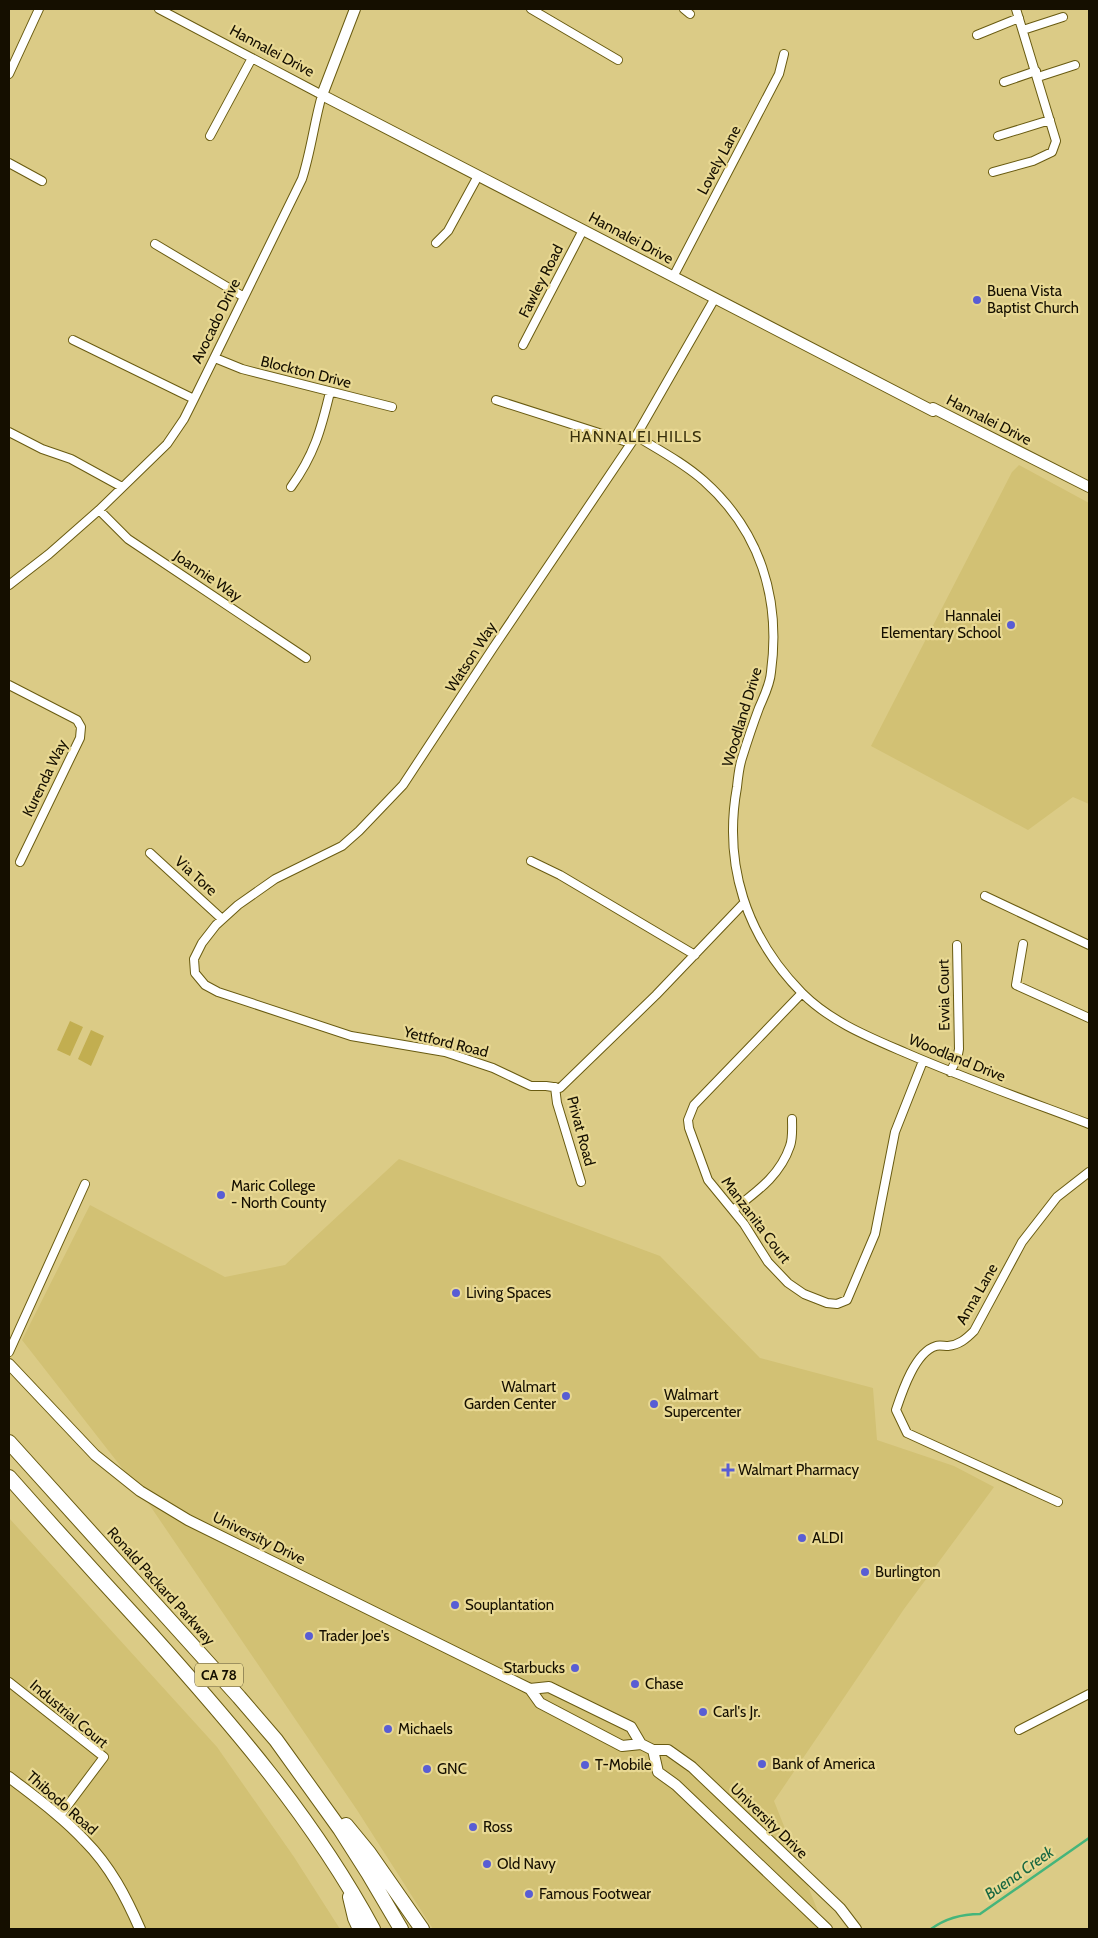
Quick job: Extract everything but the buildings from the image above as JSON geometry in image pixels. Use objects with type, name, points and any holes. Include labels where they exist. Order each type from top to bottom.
[{"type":"highway","name":"Ronald Packard Parkway","points":[[9,1442],[238,1696],[287,1756],[359,1858],[401,1929]]},
{"type":"highway","name":"CA 78","points":[[9,1477],[249,1746],[297,1808],[347,1884],[373,1929]]},
{"type":"highway","points":[[287,1756],[369,1853],[422,1929]]},
{"type":"highway","points":[[347,1884],[355,1918],[360,1929]]},
{"type":"street","points":[[9,74],[39,9]]},
{"type":"street","name":"Hannalei Drive","points":[[158,9],[933,411],[933,408],[1089,487]]},
{"type":"street","name":"Avocado Drive","points":[[9,585],[99,510],[167,444],[184,419],[302,179],[310,156],[314,124],[322,95],[355,9]]},
{"type":"street","points":[[531,9],[618,60]]},
{"type":"street","points":[[993,172],[1033,161],[1052,152],[1056,141],[1016,9]]},
{"type":"street","points":[[1023,30],[1062,16]]},
{"type":"street","points":[[977,35],[1019,18]]},
{"type":"street","name":"Lovely Lane","points":[[673,277],[780,74],[784,54]]},
{"type":"street","points":[[210,136],[252,58]]},
{"type":"street","points":[[1004,82],[1075,65]]},
{"type":"street","points":[[998,136],[1050,120]]},
{"type":"street","points":[[9,164],[42,181]]},
{"type":"street","points":[[436,244],[448,231],[478,176]]},
{"type":"street","name":"Fawley Road","points":[[523,345],[583,230]]},
{"type":"street","points":[[155,244],[244,297]]},
{"type":"street","name":"Watson Way","points":[[195,973],[194,959],[202,943],[222,919],[238,905],[275,879],[342,846],[403,785],[636,436],[714,298]]},
{"type":"street","points":[[73,340],[194,400]]},
{"type":"street","name":"Blockton Drive","points":[[215,358],[242,369],[392,407]]},
{"type":"street","points":[[291,487],[306,467],[320,435],[330,392]]},
{"type":"street","points":[[496,400],[624,441],[636,436]]},
{"type":"street","points":[[9,432],[42,449],[71,459],[122,487]]},
{"type":"street","name":"Woodland Drive","points":[[636,436],[704,480],[730,508],[756,549],[766,579],[774,624],[772,672],[769,686],[741,761],[732,811],[733,852],[739,888],[766,949],[802,993],[835,1019],[869,1037],[923,1061],[1089,1124]]},
{"type":"street","name":"Joannie Way","points":[[99,510],[128,539],[306,658]]},
{"type":"street","name":"Kurenda Way","points":[[9,685],[77,720],[81,727],[80,738],[20,862]]},
{"type":"street","name":"Via Tore","points":[[150,853],[222,919]]},
{"type":"street","points":[[532,861],[560,875],[695,955]]},
{"type":"street","points":[[985,896],[1089,945]]},
{"type":"street","points":[[555,1087],[560,1088],[578,1071],[695,955],[744,903]]},
{"type":"street","points":[[1023,944],[1016,985],[1089,1018]]},
{"type":"street","name":"Evvia Court","points":[[950,1072],[957,1059],[959,1049],[957,945]]},
{"type":"street","name":"Yettford Road","points":[[195,973],[205,985],[218,992],[351,1036],[438,1051],[493,1068],[531,1086],[555,1087]]},
{"type":"street","name":"Manzanita Court","points":[[802,993],[694,1105],[688,1120],[689,1128],[708,1180],[744,1224],[768,1262],[788,1282],[804,1294],[827,1303],[838,1304],[847,1300],[875,1234],[894,1132],[923,1061]]},
{"type":"street","name":"Privat Road","points":[[555,1087],[580,1182]]},
{"type":"street","points":[[733,1210],[769,1182],[780,1169],[790,1145],[792,1119]]},
{"type":"street","name":"Anna Lane","points":[[1058,1502],[907,1433],[896,1410],[908,1376],[924,1354],[936,1346],[950,1346],[965,1340],[974,1331],[1022,1242],[1057,1197],[1089,1172]]},
{"type":"street","points":[[9,1352],[85,1184]]},
{"type":"street","name":"University Drive","points":[[9,1364],[95,1455],[140,1491],[188,1520],[530,1689],[540,1703],[622,1746],[641,1744],[653,1750],[668,1750],[692,1767],[840,1908],[856,1929]]},
{"type":"street","name":"Industrial Court","points":[[9,1682],[104,1757],[59,1817]]},
{"type":"street","name":"University Drive","points":[[530,1689],[549,1687],[631,1727],[641,1744]]},
{"type":"street","points":[[1019,1730],[1089,1694]]},
{"type":"street","points":[[653,1750],[658,1772],[676,1785],[827,1929]]},
{"type":"street","name":"Thibodo Road","points":[[9,1777],[86,1841],[109,1870],[128,1901],[140,1929]]},
{"type":"street","points":[[812,1914],[818,1929]]},
{"type":"shaded area","name":"Hannalei Elementary School","points":[[1019,465],[1089,503],[1089,804],[1073,797],[1028,830],[871,746],[1012,472]]},
{"type":"shaded area","points":[[70,1021],[83,1027],[70,1056],[57,1050]]},
{"type":"shaded area","points":[[91,1030],[104,1036],[91,1066],[78,1059]]},
{"type":"shaded area","points":[[399,1159],[660,1256],[760,1358],[873,1388],[877,1440],[954,1466],[994,1487],[904,1609],[774,1801],[825,1929],[433,1929],[357,1810],[140,1491],[22,1340],[90,1205],[225,1277],[285,1265]]},
{"type":"shaded area","points":[[9,1518],[217,1747],[294,1857],[340,1929],[9,1929]]},
{"type":"waterway","name":"Buena Creek","points":[[931,1929],[954,1917],[980,1914],[1089,1838]]},
{"type":"place","name":"Buena Vista Baptist Church","points":[[977,300]]},
{"type":"place","name":"Hannalei Elementary School","points":[[1011,625]]},
{"type":"place","name":"Maric College - North County","points":[[221,1195]]},
{"type":"place","name":"Living Spaces","points":[[456,1293]]},
{"type":"place","name":"Walmart Garden Center","points":[[566,1396]]},
{"type":"place","name":"Walmart Supercenter","points":[[654,1404]]},
{"type":"place","name":"Walmart Pharmacy","points":[[728,1470]]},
{"type":"place","name":"ALDI","points":[[802,1538]]},
{"type":"place","name":"Burlington","points":[[865,1572]]},
{"type":"place","name":"Souplantation","points":[[455,1605]]},
{"type":"place","name":"Trader Joe's","points":[[309,1636]]},
{"type":"place","name":"Starbucks","points":[[575,1668]]},
{"type":"place","name":"Chase","points":[[635,1684]]},
{"type":"place","name":"Carl's Jr.","points":[[703,1712]]},
{"type":"place","name":"Michaels","points":[[388,1729]]},
{"type":"place","name":"Bank of America","points":[[762,1764]]},
{"type":"place","name":"T-Mobile","points":[[585,1765]]},
{"type":"place","name":"GNC","points":[[427,1769]]},
{"type":"place","name":"Ross","points":[[473,1827]]},
{"type":"place","name":"Old Navy","points":[[487,1864]]},
{"type":"place","name":"Famous Footwear","points":[[529,1894]]},
{"type":"district","name":"HANNALEI HILLS","points":[[636,436]]}]
